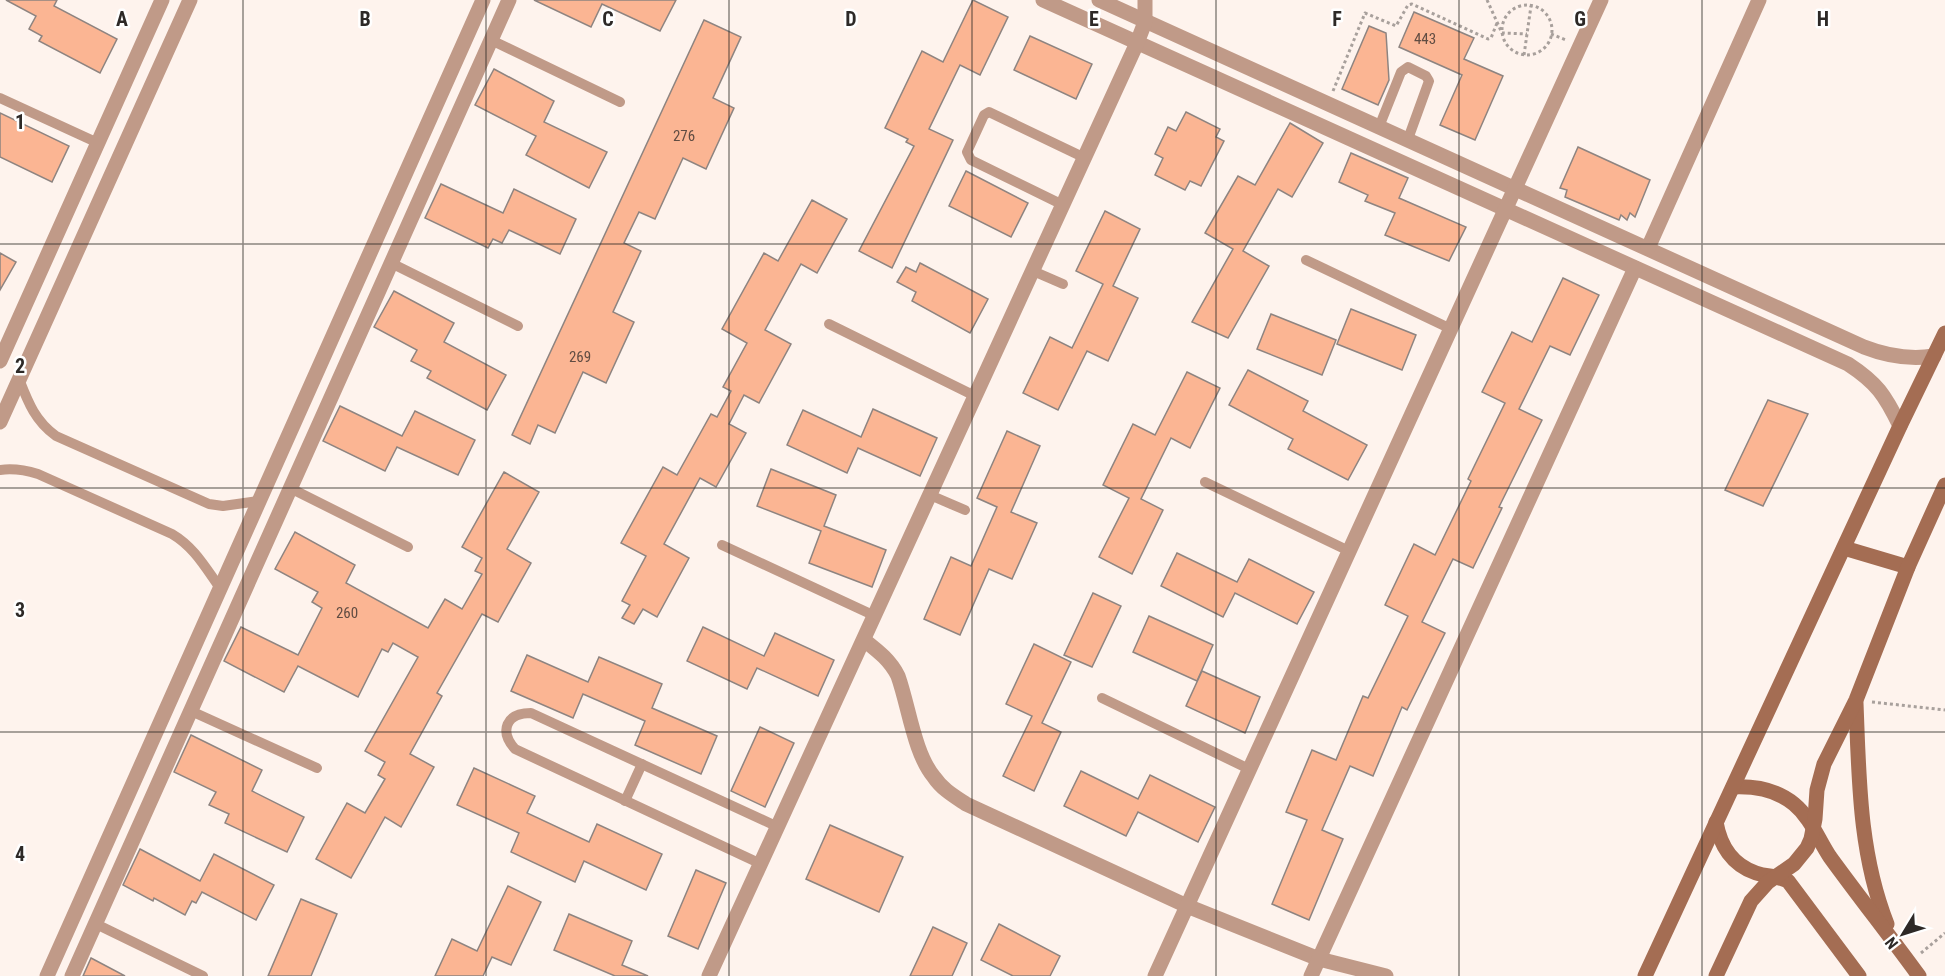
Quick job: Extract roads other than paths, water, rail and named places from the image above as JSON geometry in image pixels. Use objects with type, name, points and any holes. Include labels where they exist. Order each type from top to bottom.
[{"type":"street","points":[[0,361],[162,0]]},
{"type":"street","points":[[0,422],[190,0]]},
{"type":"street","points":[[47,976],[483,0]]},
{"type":"street","points":[[72,976],[509,0]]},
{"type":"street","points":[[1043,0],[1848,364],[1863,373],[1887,398],[1900,426]]},
{"type":"street","points":[[1099,0],[1881,354],[1916,359],[1934,356]]},
{"type":"street","points":[[709,976],[1137,42],[1145,22],[1145,0]]},
{"type":"street","points":[[1155,976],[1601,0]]},
{"type":"street","points":[[1648,249],[1759,0]]},
{"type":"street","points":[[1311,976],[1635,268]]},
{"type":"street","points":[[1645,976],[1945,333]]},
{"type":"street","points":[[1716,976],[1751,901],[1776,875],[1794,864],[1807,848],[1814,829],[1815,800],[1824,764],[1856,700],[1908,567],[1945,484]]},
{"type":"street","points":[[1844,548],[1908,567]]},
{"type":"street","points":[[864,640],[884,655],[892,665],[903,688],[922,759],[948,792],[966,804],[1187,906],[1319,959],[1386,976]]},
{"type":"street","points":[[1856,700],[1862,823],[1874,883],[1893,941]]},
{"type":"street","points":[[1733,787],[1760,788],[1785,797],[1802,811],[1835,864],[1919,976]]},
{"type":"street","points":[[1716,822],[1723,845],[1737,863],[1756,873],[1776,875],[1788,881],[1859,976]]},
{"type":"lane","points":[[491,40],[621,102]]},
{"type":"lane","points":[[1379,126],[1401,72],[1408,67],[1426,76],[1429,81],[1407,140]]},
{"type":"lane","points":[[0,98],[98,143]]},
{"type":"lane","points":[[1063,206],[971,160],[967,152],[984,115],[989,112],[1085,158]]},
{"type":"lane","points":[[1306,260],[1451,328]]},
{"type":"lane","points":[[391,263],[518,326]]},
{"type":"lane","points":[[1033,271],[1063,284]]},
{"type":"lane","points":[[830,324],[975,396]]},
{"type":"lane","points":[[19,379],[38,420],[56,436],[209,504],[222,506],[259,501]]},
{"type":"lane","points":[[0,470],[12,468],[38,474],[171,534],[184,541],[195,552],[220,588]]},
{"type":"lane","points":[[1205,482],[1349,552]]},
{"type":"lane","points":[[290,488],[408,547]]},
{"type":"lane","points":[[930,495],[965,510]]},
{"type":"lane","points":[[722,545],[875,616]]},
{"type":"lane","points":[[1102,698],[1249,769]]},
{"type":"lane","points":[[191,711],[317,768]]},
{"type":"lane","points":[[761,864],[515,749],[507,741],[506,730],[510,719],[520,713],[531,713],[778,827]]},
{"type":"lane","points":[[625,801],[642,764]]},
{"type":"lane","points":[[96,924],[203,976]]}]
